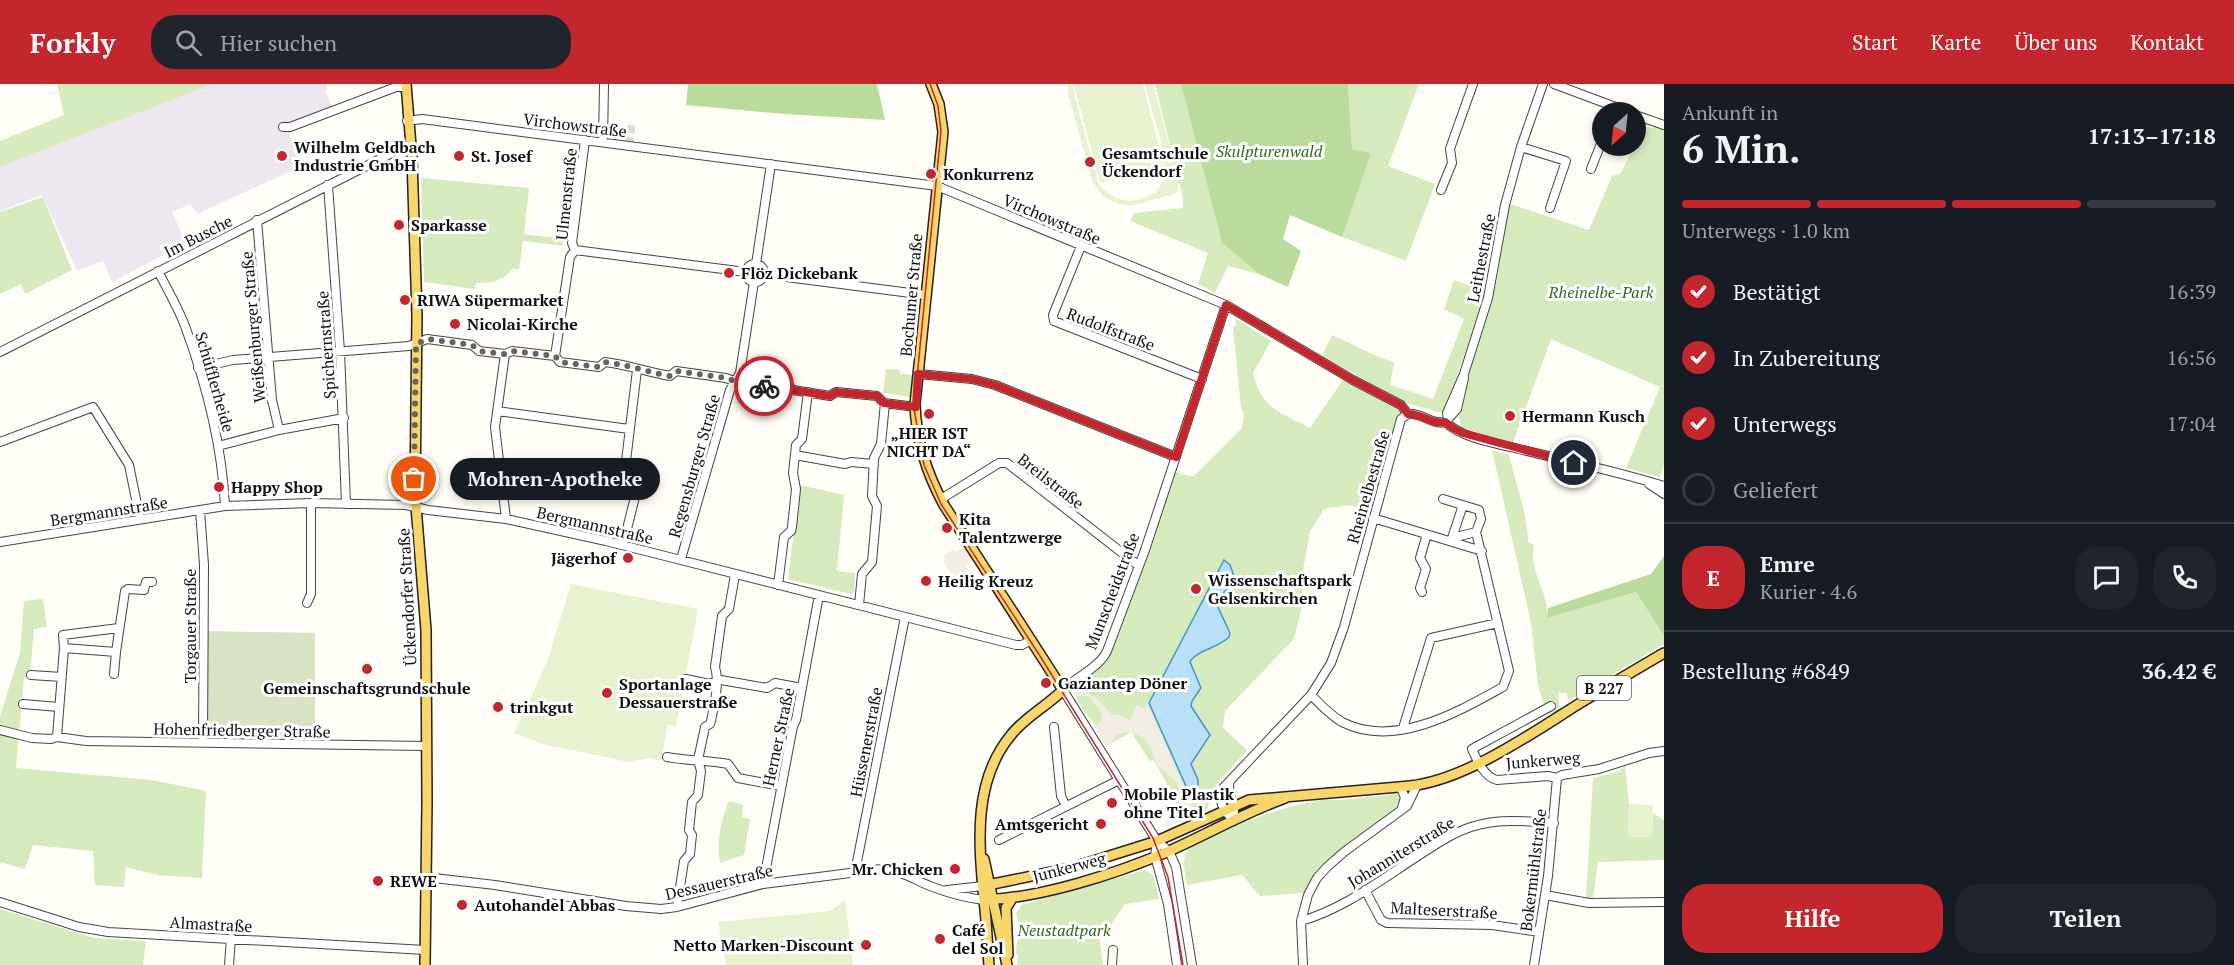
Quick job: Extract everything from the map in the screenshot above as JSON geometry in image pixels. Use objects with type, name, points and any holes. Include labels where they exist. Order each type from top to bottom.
[{"type":"main road","name":"Bochumer Straße","points":[[931,84],[942,119],[942,150],[918,374],[916,407],[918,432],[926,464],[941,499],[1063,690]]},
{"type":"main road","name":"Ückendorfer Straße","points":[[406,85],[414,206],[416,508],[426,630],[425,965]]},
{"type":"main road","name":"B 227","points":[[1478,763],[1532,734],[1664,653]]},
{"type":"main road","name":"Munscheidstraße","points":[[989,900],[981,850],[980,809],[989,775],[999,753],[1018,727],[1063,690]]},
{"type":"main road","name":"Junkerweg","points":[[987,886],[1071,868],[1157,840],[1257,798],[1417,785],[1446,777],[1478,763]]},
{"type":"main road","name":"Junkerweg","points":[[989,900],[1013,897],[1092,878],[1169,851],[1290,796]]},
{"type":"main road","points":[[1007,965],[1009,952],[1006,908],[1013,897]]},
{"type":"main road","points":[[989,900],[1007,965]]},
{"type":"main road","points":[[989,900],[989,965]]},
{"type":"street","points":[[603,142],[604,84]]},
{"type":"street","points":[[1441,190],[1452,163],[1450,149],[1473,84]]},
{"type":"street","name":"Leithestraße","points":[[1447,420],[1457,409],[1464,374],[1491,288],[1505,205],[1521,147],[1543,84]]},
{"type":"street","points":[[1554,84],[1596,102]]},
{"type":"street","points":[[283,126],[291,127],[406,85]]},
{"type":"street","points":[[1646,118],[1664,125]]},
{"type":"street","name":"Virchowstraße","points":[[407,121],[422,119],[937,186],[1226,305],[1353,380],[1401,405],[1408,414],[1436,423],[1447,420],[1453,428],[1463,433],[1664,486]]},
{"type":"street","name":"Ulmenstraße","points":[[555,356],[570,257],[575,250],[572,243],[585,140]]},
{"type":"street","points":[[1521,147],[1566,161],[1550,208]]},
{"type":"street","name":"Im Busche","points":[[0,352],[257,220],[398,150],[410,148]]},
{"type":"street","points":[[1592,169],[1597,156]]},
{"type":"street","points":[[756,264],[771,164]]},
{"type":"street","name":"Spichernstraße","points":[[328,185],[344,418],[346,504]]},
{"type":"street","name":"Weißenburger Straße","points":[[257,220],[272,400],[279,430]]},
{"type":"street","name":"Rudolfstraße","points":[[1081,246],[1053,315],[1054,321],[1202,378]]},
{"type":"street","points":[[575,250],[746,272]]},
{"type":"street","points":[[756,264],[762,269],[763,274],[761,279],[754,282],[747,277],[746,272],[748,267],[756,264]]},
{"type":"street","name":"Schüfflerheide","points":[[159,271],[184,324],[198,368],[219,446],[225,506]]},
{"type":"street","points":[[763,274],[926,295]]},
{"type":"street","name":"Regensburger Straße","points":[[681,559],[730,390],[740,373],[754,282]]},
{"type":"street","name":"Munscheidstraße","points":[[1063,690],[1103,658],[1139,566],[1226,305]]},
{"type":"street","points":[[198,368],[227,361],[416,344],[428,339],[472,345],[479,351],[505,354],[512,351],[555,356],[560,362],[599,367],[605,362],[670,376],[676,371],[726,378],[761,387],[768,383],[788,386],[793,390],[830,396],[836,392],[877,396],[885,403],[916,407]]},
{"type":"street","points":[[505,354],[495,427],[506,519]]},
{"type":"street","points":[[623,545],[643,465],[626,461],[637,370]]},
{"type":"street","points":[[918,374],[972,379],[995,385],[1176,457]]},
{"type":"street","points":[[778,585],[784,537],[792,527],[796,489],[793,473],[796,445],[802,439],[808,393]]},
{"type":"street","points":[[859,605],[862,574],[872,562],[877,506],[872,496],[874,458],[881,444],[885,403]]},
{"type":"street","points":[[0,442],[93,407],[129,465],[140,519]]},
{"type":"street","points":[[496,411],[629,429]]},
{"type":"street","name":"Rheinelbestraße","points":[[1224,811],[1220,794],[1224,787],[1311,694],[1327,671],[1339,646],[1401,419],[1408,414]]},
{"type":"street","points":[[219,446],[279,430],[344,418]]},
{"type":"street","points":[[795,455],[845,464],[851,462],[874,464]]},
{"type":"street","name":"Breilstraße","points":[[941,499],[999,464],[1007,463],[1139,566]]},
{"type":"street","name":"Virchowstraße","points":[[1643,479],[1664,494]]},
{"type":"street","points":[[1311,694],[1333,716],[1353,726],[1374,730],[1403,728],[1440,720],[1503,687],[1509,671],[1476,532],[1481,519],[1479,510],[1443,499]]},
{"type":"street","points":[[307,603],[311,594],[311,503]]},
{"type":"street","name":"Bergmannstraße","points":[[0,542],[225,506],[311,503],[406,505],[506,519],[623,545],[1016,645],[1022,645],[1031,640]]},
{"type":"street","points":[[1452,539],[1463,505]]},
{"type":"street","name":"Torgauer Straße","points":[[200,510],[204,565],[202,742]]},
{"type":"street","points":[[1373,518],[1452,539],[1482,551]]},
{"type":"street","points":[[1452,539],[1476,532]]},
{"type":"street","points":[[1422,592],[1420,588],[1426,569],[1420,558],[1427,534]]},
{"type":"street","points":[[677,907],[684,861],[690,854],[692,835],[689,830],[692,802],[698,795],[701,771],[698,760],[705,727],[710,722],[716,696],[715,667],[722,616],[729,609],[735,575]]},
{"type":"street","points":[[114,674],[126,590],[144,590],[146,582],[152,582]]},
{"type":"street","name":"Herner Straße","points":[[763,884],[819,595]]},
{"type":"street","name":"Hüssenerstraße","points":[[855,872],[905,617]]},
{"type":"street","points":[[1403,728],[1431,639],[1498,623]]},
{"type":"street","points":[[57,737],[63,635],[119,628]]},
{"type":"street","points":[[64,648],[116,652]]},
{"type":"street","points":[[31,675],[62,677]]},
{"type":"street","points":[[686,679],[709,684],[721,680],[767,688],[775,683],[802,688]]},
{"type":"street","name":"Bochumer Straße","points":[[1063,690],[1157,840],[1169,851],[1179,882],[1192,965]]},
{"type":"street","points":[[23,704],[59,707]]},
{"type":"street","points":[[1478,763],[1472,749],[1551,706]]},
{"type":"street","points":[[1054,727],[1061,796],[1066,806]]},
{"type":"street","name":"Hohenfriedberger Straße","points":[[0,730],[12,734],[51,739],[57,737],[87,741],[426,746]]},
{"type":"street","name":"Junkerweg","points":[[1478,763],[1493,779],[1548,776],[1557,778],[1664,751]]},
{"type":"street","points":[[667,757],[728,764],[738,778],[781,786]]},
{"type":"street","name":"Bokermühlstraße","points":[[1534,965],[1554,823],[1557,778]]},
{"type":"street","points":[[1231,779],[1228,792],[1234,806],[1233,820]]},
{"type":"street","points":[[999,840],[1119,780]]},
{"type":"street","points":[[1303,965],[1301,921],[1308,895],[1317,878],[1344,852],[1407,806],[1417,785]]},
{"type":"street","points":[[1400,787],[1405,797],[1401,810]]},
{"type":"street","points":[[1224,811],[1233,820]]},
{"type":"street","name":"Johanniterstraße","points":[[1301,921],[1314,918],[1365,890],[1441,841],[1470,827],[1513,820],[1554,823]]},
{"type":"street","points":[[1157,840],[1155,856],[1168,904],[1177,965]]},
{"type":"street","name":"Dessauerstraße","points":[[425,877],[495,885],[645,909],[677,907],[763,884],[855,872],[891,870],[961,896],[989,900]]},
{"type":"street","name":"Dessauerstraße","points":[[945,890],[987,886]]},
{"type":"street","name":"Malteserstraße","points":[[1365,890],[1381,920],[1387,923],[1492,925],[1539,932]]},
{"type":"street","points":[[1545,895],[1589,903],[1664,902]]},
{"type":"street","name":"Almastraße","points":[[0,902],[79,927],[108,932],[425,950]]},
{"type":"street","points":[[229,965],[231,938]]},
{"type":"street","points":[[1112,965],[1113,950]]},
{"type":"shaded area","points":[[213,84],[326,84],[328,89],[325,91],[332,107],[287,126],[302,166],[197,214],[190,204],[172,212],[186,243],[112,282],[103,261],[77,271],[42,195],[0,211],[0,167]]},
{"type":"shaded area","points":[[965,547],[974,560],[965,566],[968,571],[957,577],[954,573],[952,575],[943,561],[945,559],[943,556],[954,549],[956,552]]},
{"type":"shaded area","points":[[1074,686],[1095,697],[1112,715],[1119,715],[1130,720],[1137,705],[1144,709],[1147,703],[1194,808],[1183,817],[1181,822],[1163,827],[1169,816],[1180,809],[1182,798],[1176,782],[1157,766],[1145,740],[1137,734],[1125,732],[1116,735],[1113,743],[1107,747],[1094,726],[1101,722],[1102,715],[1099,709],[1088,696],[1075,696],[1071,688]]},
{"type":"green space","points":[[57,84],[213,84],[0,167],[0,141],[64,115]]},
{"type":"green space","points":[[688,84],[877,84],[885,120],[686,105]]},
{"type":"green space","points":[[1068,84],[1073,84],[1099,185],[1116,198],[1131,201],[1149,196],[1157,189],[1164,172],[1161,140],[1145,84],[1153,84],[1179,182],[1178,191],[1175,194],[1130,206],[1115,203],[1103,196],[1092,181],[1068,94]]},
{"type":"green space","points":[[1074,84],[1143,84],[1164,166],[1100,183]]},
{"type":"green space","points":[[1155,84],[1181,84],[1222,243],[1259,274],[1228,266],[1215,293],[1198,284],[1208,253],[1130,221],[1134,213],[1183,208],[1183,199]]},
{"type":"green space","name":"Skulpturenwald","points":[[1181,84],[1348,84],[1352,149],[1371,153],[1342,237],[1290,215],[1283,239],[1301,251],[1288,287],[1259,274],[1222,243]]},
{"type":"green space","points":[[1348,84],[1419,84],[1388,166],[1435,184],[1406,261],[1342,237],[1370,153],[1352,149]]},
{"type":"green space","name":"Rheinelbe-Park","points":[[1646,127],[1664,128],[1664,465],[1660,477],[1626,468],[1660,387],[1551,339],[1512,445],[1462,427],[1458,415],[1497,281],[1507,203],[1589,230],[1612,176],[1620,174],[1630,156],[1646,156]]},
{"type":"green space","points":[[421,178],[529,188],[524,234],[564,239],[562,246],[523,241],[519,270],[512,269],[496,281],[476,283],[475,289],[424,282]]},
{"type":"green space","points":[[43,197],[72,270],[25,294],[21,284],[0,294],[0,212]]},
{"type":"green space","points":[[1454,280],[1486,292],[1442,413],[1407,403],[1322,356],[1332,335],[1394,362],[1390,385],[1433,399],[1464,319],[1444,309]]},
{"type":"green space","name":"Wissenschaftspark Gelsenkirchen","points":[[1235,318],[1271,341],[1253,373],[1261,395],[1281,413],[1310,428],[1345,377],[1391,400],[1404,413],[1371,511],[1350,505],[1324,509],[1310,532],[1302,575],[1302,607],[1294,639],[1225,711],[1223,728],[1247,750],[1216,785],[1206,812],[1182,822],[1174,798],[1162,775],[1131,732],[1114,742],[1094,724],[1083,710],[1074,685],[1097,671],[1109,657],[1173,471],[1194,476],[1242,428],[1244,415],[1241,407],[1233,327],[1236,325]]},
{"type":"green space","points":[[886,369],[900,370],[899,373],[913,375],[910,397],[883,393]]},
{"type":"green space","points":[[1492,450],[1509,455],[1524,510],[1528,542],[1534,545],[1534,563],[1545,599],[1547,618],[1636,592],[1664,636],[1664,644],[1568,701],[1567,693],[1558,693],[1560,710],[1547,715],[1538,685],[1531,623]]},
{"type":"green space","points":[[800,485],[844,495],[837,571],[855,573],[854,592],[851,594],[788,579]]},
{"type":"green space","points":[[1664,556],[1664,636],[1636,592],[1547,618],[1548,608],[1651,574]]},
{"type":"green space","name":"Sportanlage Dessauerstraße","points":[[571,584],[698,609],[676,726],[668,725],[661,761],[650,758],[629,762],[542,744],[514,733],[547,662]]},
{"type":"green space","points":[[43,599],[47,627],[34,629],[30,677],[24,677],[16,768],[152,780],[206,791],[202,878],[157,875],[126,867],[124,887],[95,885],[93,851],[33,845],[25,869],[0,862],[0,716],[20,653],[24,601]]},
{"type":"green space","points":[[208,631],[315,633],[315,739],[208,735]]},
{"type":"green space","points":[[1625,766],[1629,804],[1628,837],[1652,837],[1653,813],[1664,820],[1664,860],[1598,862],[1593,899],[1586,898],[1593,778],[1619,771]]},
{"type":"green space","points":[[1397,794],[1400,803],[1395,809],[1325,862],[1305,893],[1260,896],[1242,875],[1187,885],[1184,859],[1191,846],[1237,824],[1292,806],[1322,800]]},
{"type":"green space","points":[[729,801],[743,805],[742,817],[750,819],[744,855],[720,863],[720,831]]},
{"type":"green space","points":[[1629,804],[1653,805],[1652,837],[1628,837]]},
{"type":"green space","name":"Neustadtpark","points":[[1145,870],[1153,875],[1159,899],[1125,904],[1107,930],[1109,933],[1099,935],[1103,965],[1017,965],[1018,923],[1016,914],[1021,905]]},
{"type":"green space","points":[[845,900],[853,965],[726,965],[718,922],[830,911]]},
{"type":"green space","points":[[0,909],[94,938],[146,941],[143,965],[0,965]]},
{"type":"water","points":[[1224,560],[1230,565],[1235,579],[1217,601],[1217,605],[1230,633],[1229,637],[1197,655],[1190,662],[1201,688],[1191,706],[1210,735],[1191,764],[1198,785],[1189,793],[1149,703]]},
{"type":"tunnel","points":[[629,145],[632,122]]},
{"type":"tram line","points":[[930,84],[938,106],[941,131],[914,409],[924,465],[941,504],[1040,656],[1153,838],[1168,877],[1183,965]]},
{"type":"way so far","points":[[414,479],[416,344],[428,339],[472,345],[479,351],[505,354],[512,351],[555,356],[560,362],[599,367],[605,362],[670,376],[676,371],[764,386]]},
{"type":"place","name":"Wilhelm Geldbach Industrie GmbH","points":[[282,156]]},
{"type":"place","name":"St. Josef","points":[[459,156]]},
{"type":"place","name":"Gesamtschule Ückendorf","points":[[1090,162]]},
{"type":"place","name":"Konkurrenz","points":[[931,174]]},
{"type":"place","name":"Sparkasse","points":[[399,225]]},
{"type":"place","name":"Flöz Dickebank","points":[[729,273]]},
{"type":"place","name":"RIWA Süpermarket","points":[[405,300]]},
{"type":"place","name":"Nicolai-Kirche","points":[[455,324]]},
{"type":"place","name":"„HIER IST NICHT DA“","points":[[929,414]]},
{"type":"place","name":"Hermann Kusch","points":[[1510,416]]},
{"type":"place","name":"Mohren-Apotheke","points":[[414,479]]},
{"type":"place","name":"Happy Shop","points":[[219,487]]},
{"type":"place","name":"Kita Talentzwerge","points":[[947,528]]},
{"type":"place","name":"Jägerhof","points":[[628,558]]},
{"type":"place","name":"Heilig Kreuz","points":[[926,581]]},
{"type":"place","name":"Wissenschaftspark Gelsenkirchen","points":[[1196,589]]},
{"type":"place","name":"Gemeinschaftsgrundschule","points":[[367,669]]},
{"type":"place","name":"Gaziantep Döner","points":[[1046,683]]},
{"type":"place","name":"Sportanlage Dessauerstraße","points":[[607,693]]},
{"type":"place","name":"trinkgut","points":[[498,707]]},
{"type":"place","name":"Mobile Plastik ohne Titel","points":[[1112,803]]},
{"type":"place","name":"Amtsgericht","points":[[1101,824]]},
{"type":"place","name":"Mr. Chicken","points":[[955,869]]},
{"type":"place","name":"REWE","points":[[378,881]]},
{"type":"place","name":"Autohandel Abbas","points":[[462,905]]},
{"type":"place","name":"Café del Sol","points":[[940,939]]},
{"type":"place","name":"Netto Marken-Discount","points":[[866,945]]},
{"type":"route","points":[[764,386],[768,383],[788,386],[793,390],[830,396],[836,392],[877,396],[884,403],[916,407],[918,374],[985,381],[1176,457],[1226,305],[1353,380],[1401,405],[1408,414],[1436,423],[1445,422],[1463,433],[1574,463]]}]
